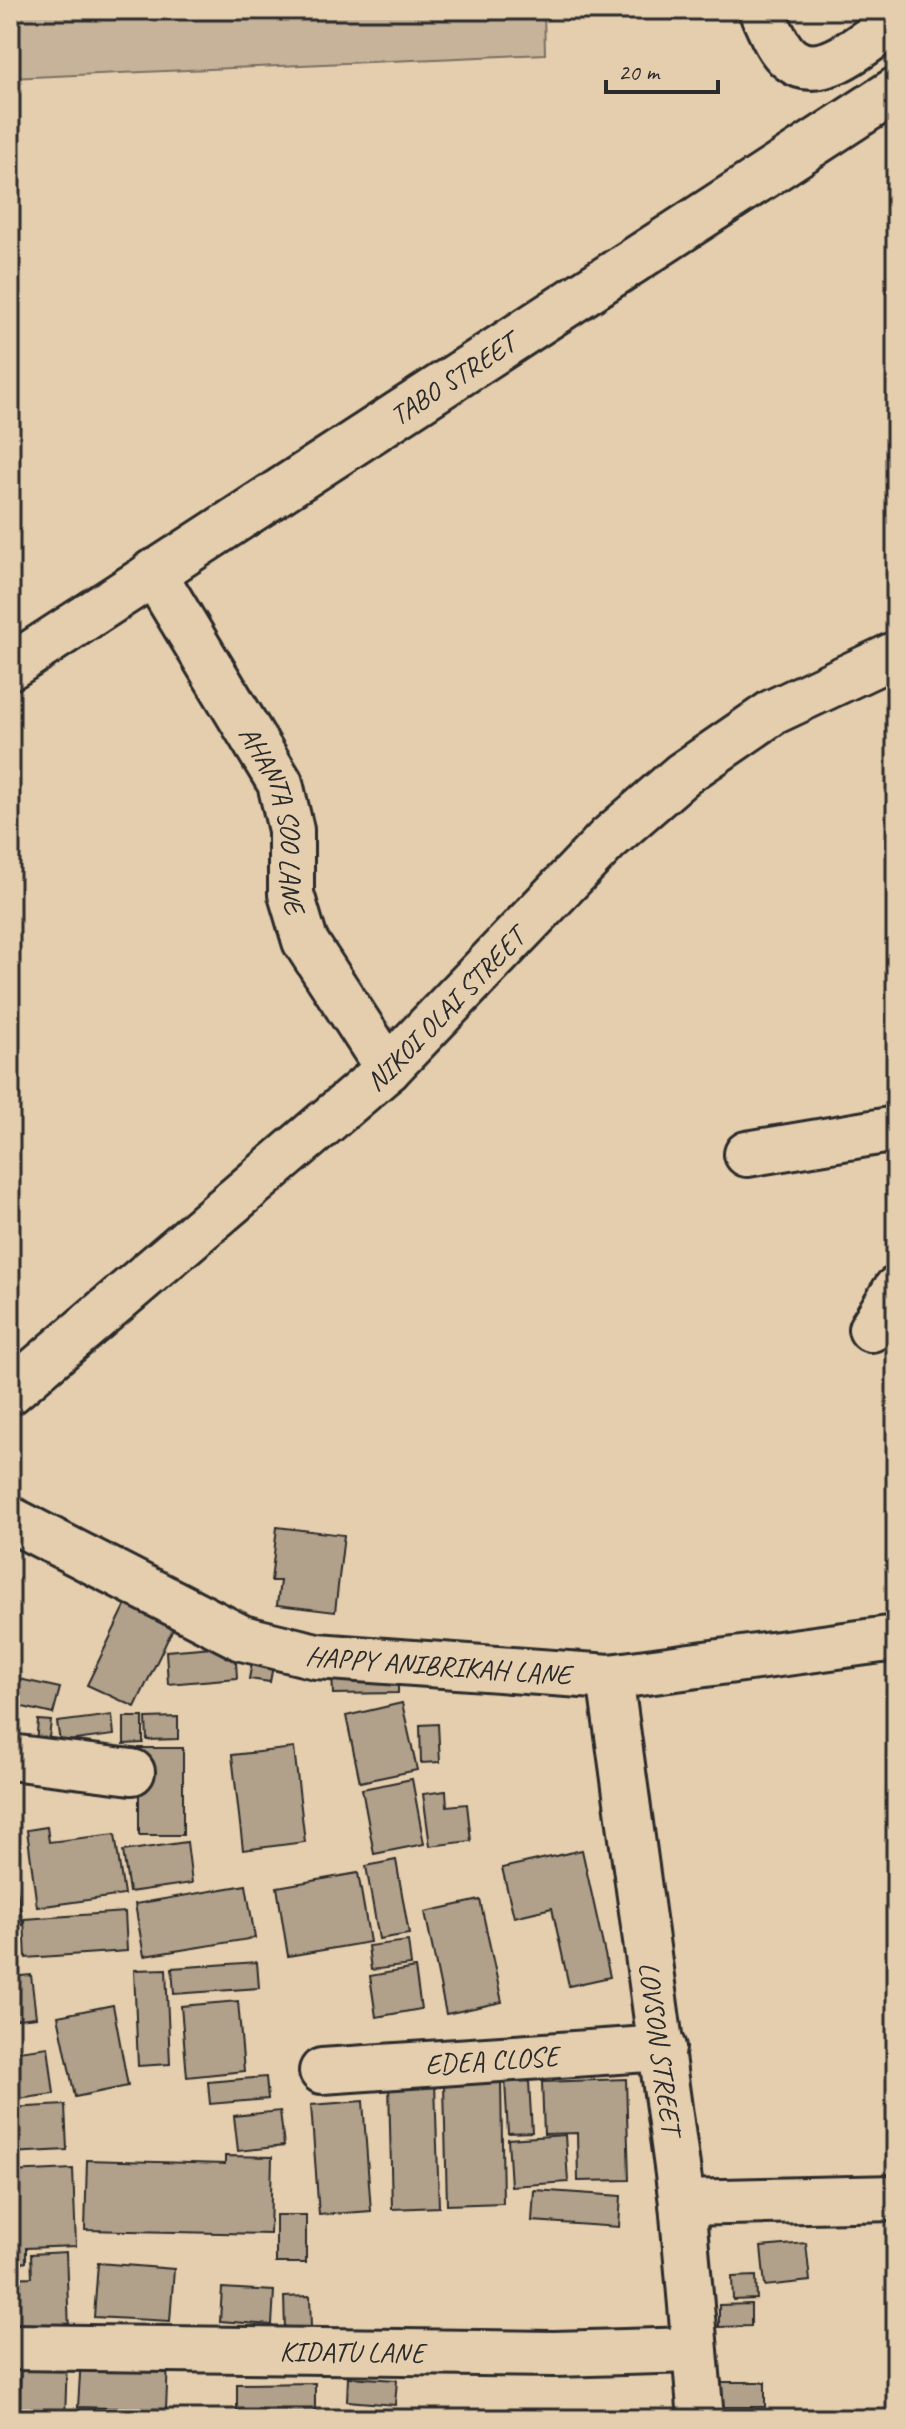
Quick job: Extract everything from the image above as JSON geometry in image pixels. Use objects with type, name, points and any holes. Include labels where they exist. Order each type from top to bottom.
[{"type":"street","points":[[761,10],[790,59],[814,67],[834,62],[896,20]]},
{"type":"street","name":"TABO STREET","points":[[10,667],[896,90]]},
{"type":"street","name":"AHANTA SOO LANE","points":[[153,572],[280,783],[291,830],[291,894],[305,941],[388,1069]]},
{"type":"street","name":"NIKOI OLAI STREET","points":[[10,1392],[388,1069],[608,839],[683,774],[773,712],[896,654]]},
{"type":"street","points":[[747,1154],[896,1129]]},
{"type":"street","points":[[871,1329],[896,1289]]},
{"type":"street","name":"HAPPY ANIBRIKAH LANE","points":[[10,1519],[242,1638],[316,1656],[610,1677],[896,1638]]},
{"type":"street","name":"LOVSON STREET","points":[[610,1677],[663,2048],[682,2203],[701,2419]]},
{"type":"street","points":[[10,1757],[132,1772]]},
{"type":"street","name":"EDEA CLOSE","points":[[322,2071],[663,2048]]},
{"type":"street","points":[[682,2203],[896,2198]]},
{"type":"street","name":"KIDATU LANE","points":[[10,2347],[554,2354],[694,2350]]},
{"type":"shaded area","points":[[10,10],[544,10],[545,54],[10,78]]},
{"type":"building","points":[[277,1527],[344,1535],[335,1612],[277,1605],[280,1581],[271,1581]]},
{"type":"building","points":[[131,1594],[179,1616],[135,1707],[87,1685]]},
{"type":"building","points":[[235,1645],[237,1678],[168,1684],[166,1651]]},
{"type":"building","points":[[253,1657],[274,1660],[270,1682],[249,1679]]},
{"type":"building","points":[[398,1670],[398,1693],[333,1694],[332,1671]]},
{"type":"building","points":[[10,1677],[60,1688],[53,1714],[10,1704]]},
{"type":"building","points":[[402,1703],[417,1770],[360,1782],[346,1716]]},
{"type":"building","points":[[112,1715],[114,1735],[60,1742],[57,1722]]},
{"type":"building","points":[[124,1717],[143,1717],[143,1743],[124,1744]]},
{"type":"building","points":[[178,1717],[178,1739],[147,1740],[146,1718]]},
{"type":"building","points":[[38,1720],[51,1721],[48,1746],[36,1745]]},
{"type":"building","points":[[438,1724],[440,1762],[421,1763],[420,1725]]},
{"type":"building","points":[[139,1748],[183,1748],[183,1835],[139,1835]]},
{"type":"building","points":[[294,1748],[305,1842],[243,1850],[232,1755]]},
{"type":"building","points":[[412,1779],[424,1844],[374,1854],[362,1789]]},
{"type":"building","points":[[446,1791],[447,1806],[467,1804],[471,1841],[430,1846],[423,1794]]},
{"type":"building","points":[[47,1827],[49,1842],[115,1834],[124,1895],[37,1907],[27,1830]]},
{"type":"building","points":[[187,1842],[192,1883],[129,1892],[123,1851]]},
{"type":"building","points":[[10,1850],[23,1925],[10,1927]]},
{"type":"building","points":[[582,1850],[610,1977],[569,1986],[552,1908],[514,1917],[502,1868]]},
{"type":"building","points":[[396,1860],[409,1934],[379,1939],[366,1866]]},
{"type":"building","points":[[358,1873],[370,1942],[288,1956],[277,1887]]},
{"type":"building","points":[[246,1885],[255,1938],[144,1956],[135,1904]]},
{"type":"building","points":[[480,1900],[502,2002],[446,2014],[425,1912]]},
{"type":"building","points":[[125,1912],[127,1951],[26,1958],[24,1919]]},
{"type":"building","points":[[408,1941],[411,1965],[371,1970],[368,1946]]},
{"type":"building","points":[[257,1962],[259,1988],[174,1994],[172,1968]]},
{"type":"building","points":[[415,1968],[421,2009],[376,2017],[370,1976]]},
{"type":"building","points":[[166,1969],[170,2064],[138,2066],[134,1970]]},
{"type":"building","points":[[31,1975],[36,2017],[10,2020],[10,1977]]},
{"type":"building","points":[[238,2001],[244,2071],[187,2077],[181,2006]]},
{"type":"building","points":[[113,2005],[128,2086],[75,2097],[58,2016]]},
{"type":"building","points":[[48,2047],[54,2094],[11,2100],[10,2052]]},
{"type":"building","points":[[266,2077],[268,2099],[210,2104],[208,2082]]},
{"type":"building","points":[[626,2079],[629,2180],[578,2181],[577,2133],[544,2134],[542,2082]]},
{"type":"building","points":[[529,2081],[532,2132],[508,2133],[505,2082]]},
{"type":"building","points":[[501,2082],[503,2203],[447,2205],[444,2085]]},
{"type":"building","points":[[435,2083],[439,2207],[392,2209],[389,2085]]},
{"type":"building","points":[[363,2101],[371,2211],[319,2215],[311,2105]]},
{"type":"building","points":[[65,2105],[67,2150],[10,2153],[10,2108]]},
{"type":"building","points":[[280,2111],[284,2146],[238,2151],[234,2116]]},
{"type":"building","points":[[565,2135],[568,2182],[511,2186],[508,2139]]},
{"type":"building","points":[[225,2156],[272,2157],[270,2234],[85,2230],[87,2160],[225,2164]]},
{"type":"building","points":[[73,2169],[76,2246],[26,2248],[26,2262],[10,2263],[10,2172]]},
{"type":"building","points":[[534,2190],[621,2196],[619,2227],[532,2221]]},
{"type":"building","points":[[276,2215],[306,2215],[306,2263],[276,2263]]},
{"type":"building","points":[[806,2243],[810,2281],[765,2286],[761,2247]]},
{"type":"building","points":[[66,2252],[69,2331],[10,2334],[10,2278],[32,2277],[31,2254]]},
{"type":"building","points":[[98,2263],[174,2269],[170,2321],[94,2317]]},
{"type":"building","points":[[756,2276],[757,2299],[733,2300],[732,2277]]},
{"type":"building","points":[[222,2288],[274,2291],[272,2325],[220,2321]]},
{"type":"building","points":[[310,2296],[311,2328],[285,2329],[284,2297]]},
{"type":"building","points":[[751,2304],[751,2326],[719,2327],[719,2305]]},
{"type":"building","points":[[21,2357],[67,2359],[65,2419],[19,2419]]},
{"type":"building","points":[[81,2358],[168,2361],[166,2410],[78,2407]]},
{"type":"building","points":[[348,2377],[397,2380],[395,2405],[347,2401]]},
{"type":"building","points":[[720,2382],[765,2382],[765,2407],[720,2407]]},
{"type":"building","points":[[315,2383],[315,2419],[237,2419],[237,2384]]},
{"type":"building","points":[[399,2411],[399,2419],[355,2419],[355,2413]]},
{"type":"building","points":[[729,2412],[770,2413],[770,2419],[728,2419]]},
{"type":"building","points":[[111,2414],[160,2415],[160,2419],[111,2419]]}]
